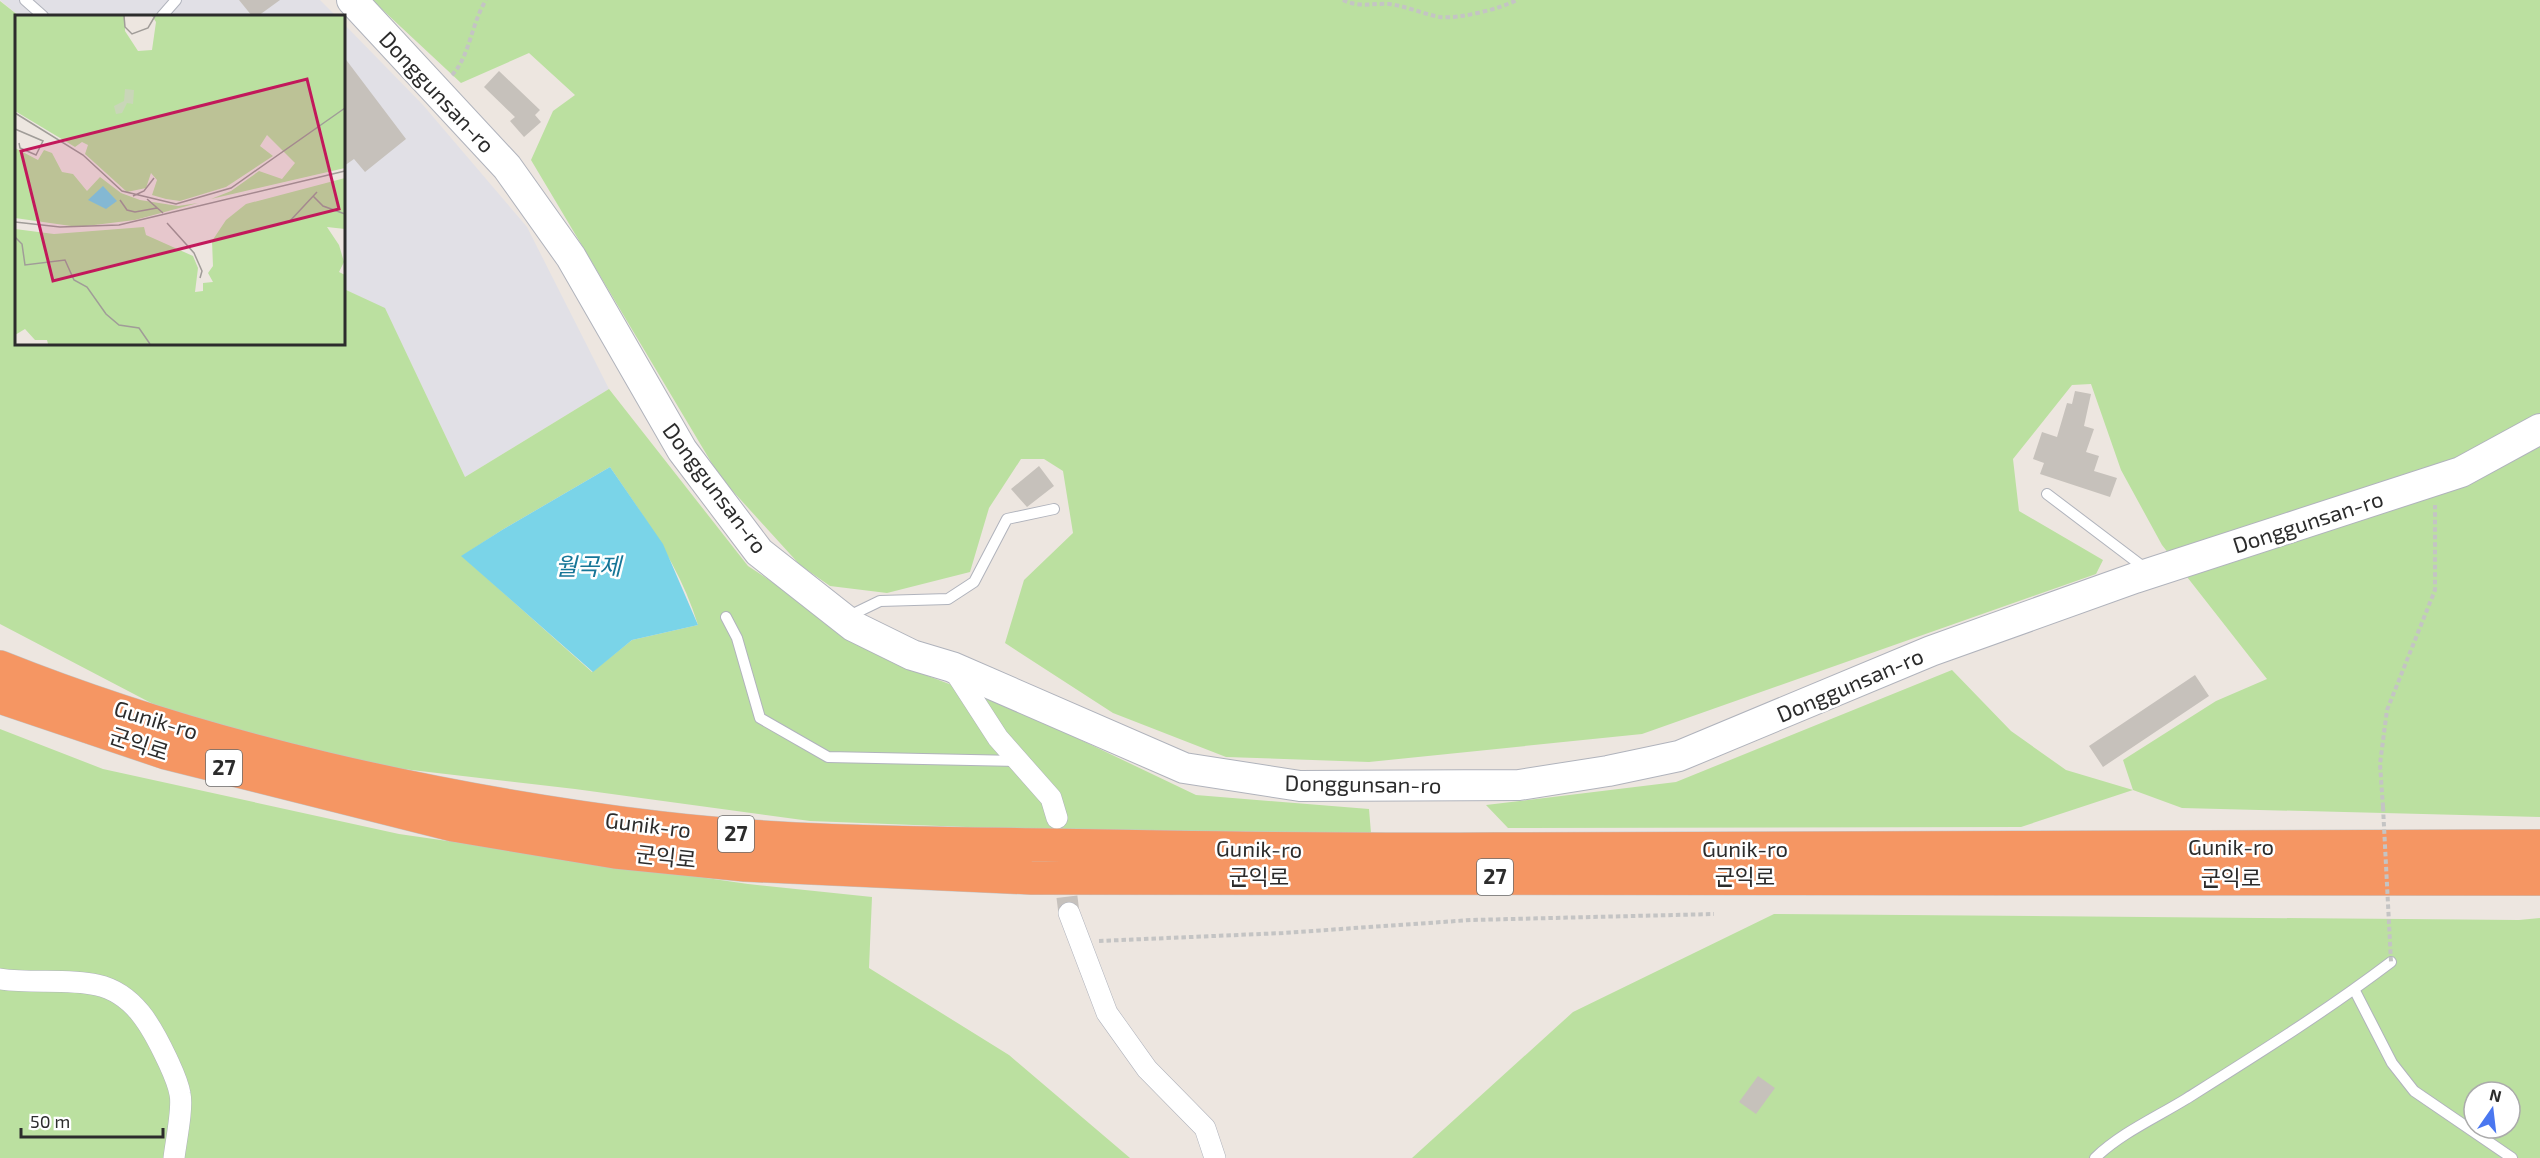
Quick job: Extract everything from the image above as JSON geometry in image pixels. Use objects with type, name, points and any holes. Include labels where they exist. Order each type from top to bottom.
[{"type":"highway","name":"Gunik-ro","points":[[0,667],[163,724],[369,778],[534,810],[666,828],[782,838],[911,843],[1320,850],[2540,846]]},
{"type":"highway","name":"군익로","points":[[0,697],[166,753],[453,825],[615,852],[745,865],[1031,878],[2540,879]]},
{"type":"street","name":"Donggunsan-ro","points":[[352,0],[507,167],[571,257],[682,450],[759,552],[853,626],[912,655],[952,668],[1184,768],[1300,786],[1519,785],[1608,771],[1678,756],[1931,651],[2151,573],[2461,472],[2540,429]]},
{"type":"street","points":[[952,668],[998,738],[1051,798],[1056,818]]},
{"type":"street","points":[[1070,913],[1107,1013],[1147,1069],[1205,1128],[1215,1158]]},
{"type":"street","points":[[0,979],[25,983],[79,981],[100,986],[122,996],[141,1011],[158,1040],[181,1094],[174,1158]]},
{"type":"lane","points":[[25,0],[42,15]]},
{"type":"lane","points":[[163,15],[176,0]]},
{"type":"lane","points":[[2047,494],[2151,573]]},
{"type":"lane","points":[[844,619],[880,601],[948,599],[974,582],[1007,519],[1054,509]]},
{"type":"lane","points":[[726,617],[737,638],[760,718],[828,757],[1019,761]]},
{"type":"lane","points":[[2095,1158],[2112,1142],[2176,1105],[2320,1014],[2391,962]]},
{"type":"lane","points":[[2354,989],[2392,1063],[2414,1091],[2512,1158]]},
{"type":"path","points":[[435,89],[440,87],[461,65],[476,15],[486,0]]},
{"type":"path","points":[[1343,0],[1365,6],[1388,4],[1439,17],[1448,17],[1465,16],[1504,6],[1517,0]]},
{"type":"path","points":[[2391,962],[2380,764],[2387,710],[2436,590],[2435,480]]},
{"type":"path","points":[[1081,942],[1283,933],[1471,920],[1714,914]]},
{"type":"shaded area","points":[[0,0],[320,0],[335,15],[18,15]]},
{"type":"shaded area","points":[[345,25],[423,105],[527,227],[609,389],[465,477],[385,309],[345,289]]},
{"type":"green space","points":[[372,0],[2540,0],[2540,817],[2182,808],[2133,790],[2123,760],[2216,701],[2267,679],[2162,545],[2121,470],[2091,384],[2072,385],[2013,459],[2019,511],[2103,560],[2096,574],[1642,734],[1369,762],[1226,757],[1113,713],[1005,643],[1024,580],[1073,533],[1063,471],[1044,459],[1021,459],[989,508],[970,572],[887,593],[830,586],[800,565],[720,477],[531,160],[553,111],[575,95],[529,53],[461,83]]},
{"type":"green space","points":[[0,1],[18,15],[15,15],[15,345],[345,345],[345,289],[385,308],[465,477],[609,389],[748,566],[896,664],[1016,709],[1196,795],[1369,809],[1371,833],[1044,830],[810,821],[575,789],[317,759],[153,704],[0,624]],"holes":[[[610,467],[648,523],[681,582],[698,625],[632,640],[592,672],[462,556]]]},
{"type":"green space","points":[[1952,670],[2011,731],[2066,770],[2133,790],[2021,827],[1508,828],[1486,805],[1676,782]]},
{"type":"green space","points":[[0,729],[103,769],[399,834],[748,884],[872,897],[869,968],[1009,1055],[1130,1158],[0,1158]]},
{"type":"green space","points":[[1774,914],[2519,920],[2540,918],[2540,1158],[1412,1158],[1573,1012]]},
{"type":"water","name":"월곡제","points":[[610,467],[663,544],[698,625],[632,640],[593,672],[461,556]]},
{"type":"building","points":[[239,0],[280,0],[259,15],[251,15]]},
{"type":"building","points":[[345,58],[406,139],[365,172],[354,159],[345,165]]},
{"type":"building","points":[[499,71],[540,110],[535,115],[541,122],[524,137],[510,121],[515,117],[484,87]]},
{"type":"building","points":[[2075,391],[2091,394],[2084,426],[2094,429],[2086,452],[2099,456],[2094,471],[2117,478],[2110,497],[2040,474],[2044,463],[2033,459],[2042,432],[2057,437],[2067,403],[2072,404]]},
{"type":"building","points":[[1039,466],[1054,486],[1027,507],[1011,489]]},
{"type":"building","points":[[2195,675],[2209,696],[2103,767],[2089,746]]},
{"type":"building","points":[[1758,1076],[1775,1088],[1756,1114],[1739,1102]]},
{"type":"tunnel","points":[[1063,866],[1069,913]]}]
